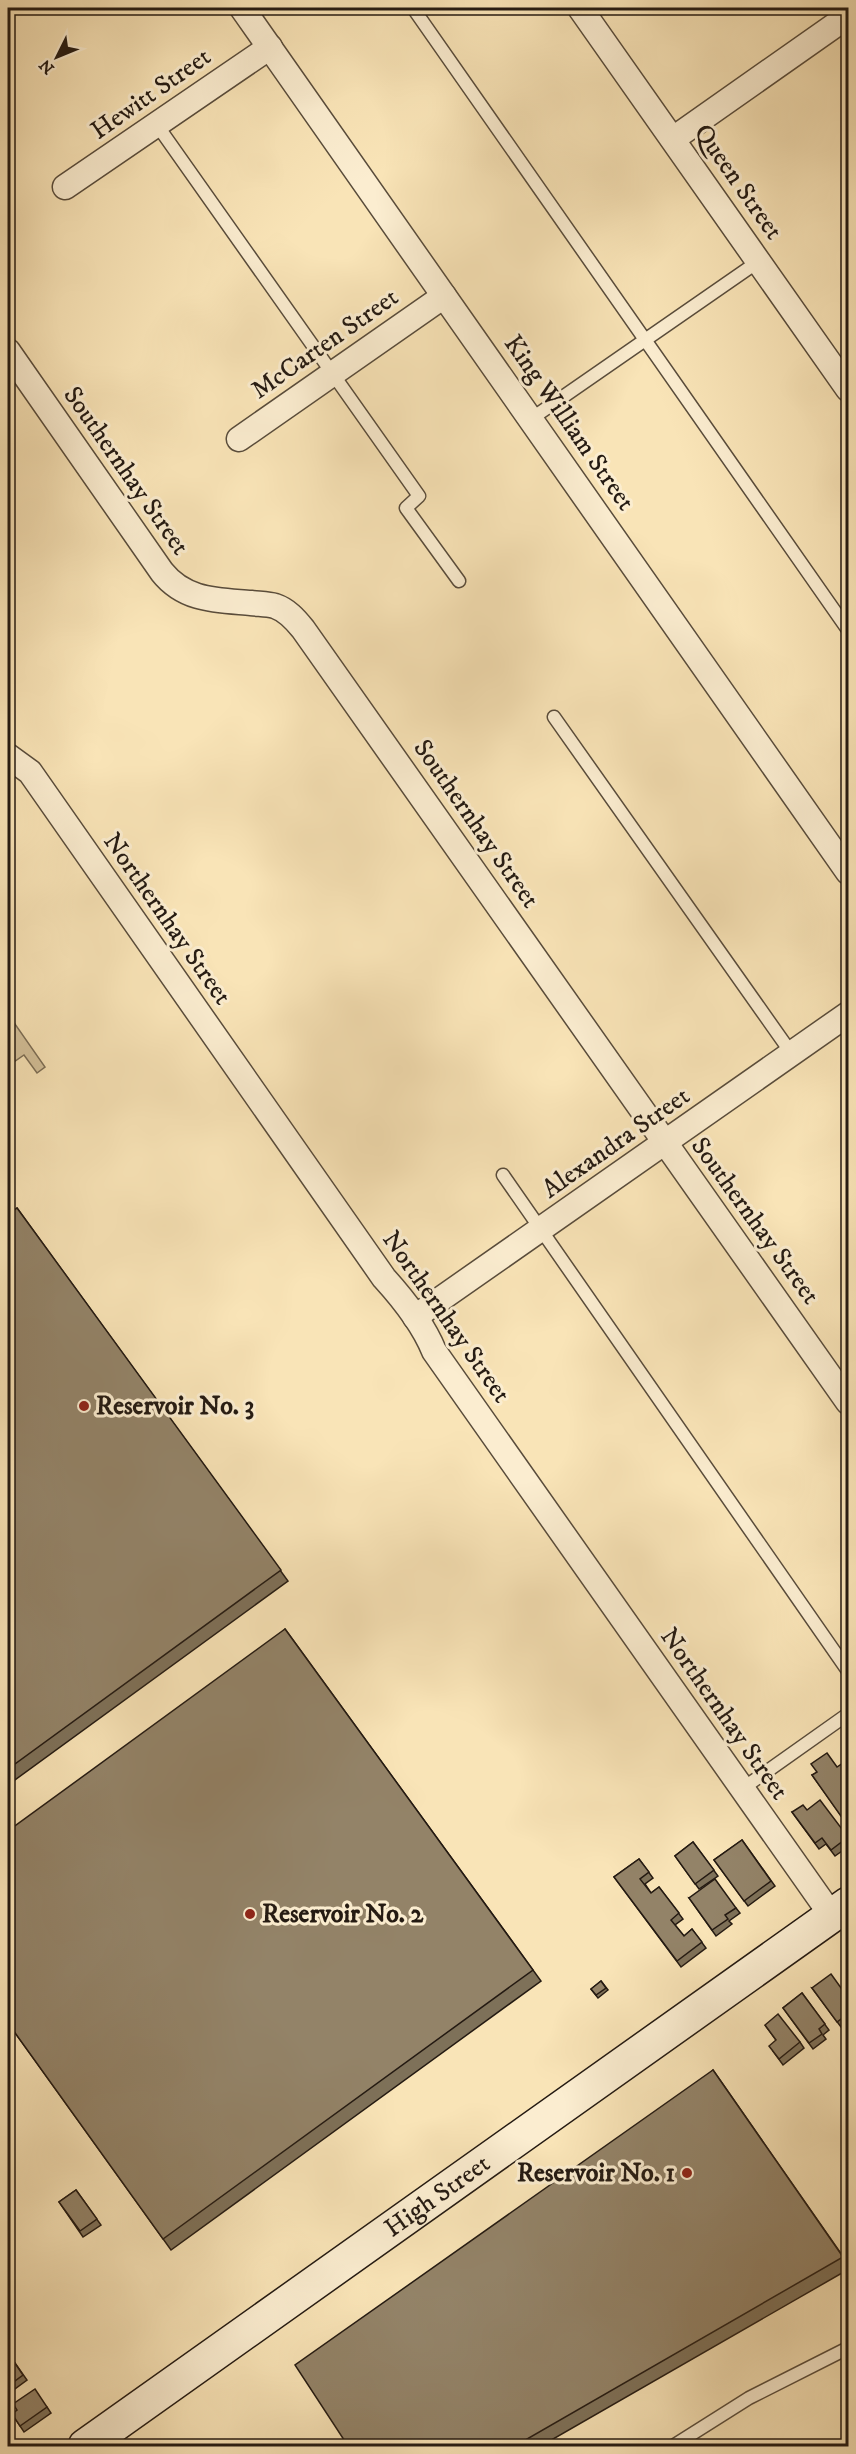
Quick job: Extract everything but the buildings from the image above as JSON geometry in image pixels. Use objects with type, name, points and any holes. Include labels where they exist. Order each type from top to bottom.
[{"type":"main road","name":"High Street","points":[[85,2446],[840,1910]]},
{"type":"street","name":"King William Street","points":[[242,8],[849,872]]},
{"type":"street","name":"Queen Street","points":[[580,8],[849,390]]},
{"type":"street","points":[[673,139],[849,16]]},
{"type":"street","name":"Hewitt Street","points":[[65,187],[270,47]]},
{"type":"street","name":"McCarten Street","points":[[239,439],[444,296]]},
{"type":"street","name":"Southernhay Street","points":[[8,351],[173,585],[204,599],[274,606],[291,615],[303,629],[849,1402]]},
{"type":"street","name":"Northernhay Street","points":[[8,756],[30,772],[384,1278],[416,1317],[434,1351],[742,1789],[840,1910]]},
{"type":"street","name":"Alexandra Street","points":[[416,1317],[849,1014]]},
{"type":"lane","points":[[413,8],[849,630]]},
{"type":"lane","points":[[158,125],[419,496],[406,508],[459,580]]},
{"type":"lane","points":[[531,419],[643,339],[759,261]]},
{"type":"lane","points":[[554,717],[792,1054]]},
{"type":"lane","points":[[503,1176],[849,1671]]},
{"type":"lane","points":[[742,1789],[849,1714]]},
{"type":"lane","points":[[673,2446],[749,2398],[849,2348]]},
{"type":"shaded area","points":[[8,1014],[45,1067],[37,1073],[24,1055],[8,1066]]},
{"type":"place","name":"Reservoir No. 3","points":[[84,1406]]},
{"type":"place","name":"Reservoir No. 2","points":[[250,1914]]},
{"type":"place","name":"Reservoir No. 1","points":[[687,2173]]}]
